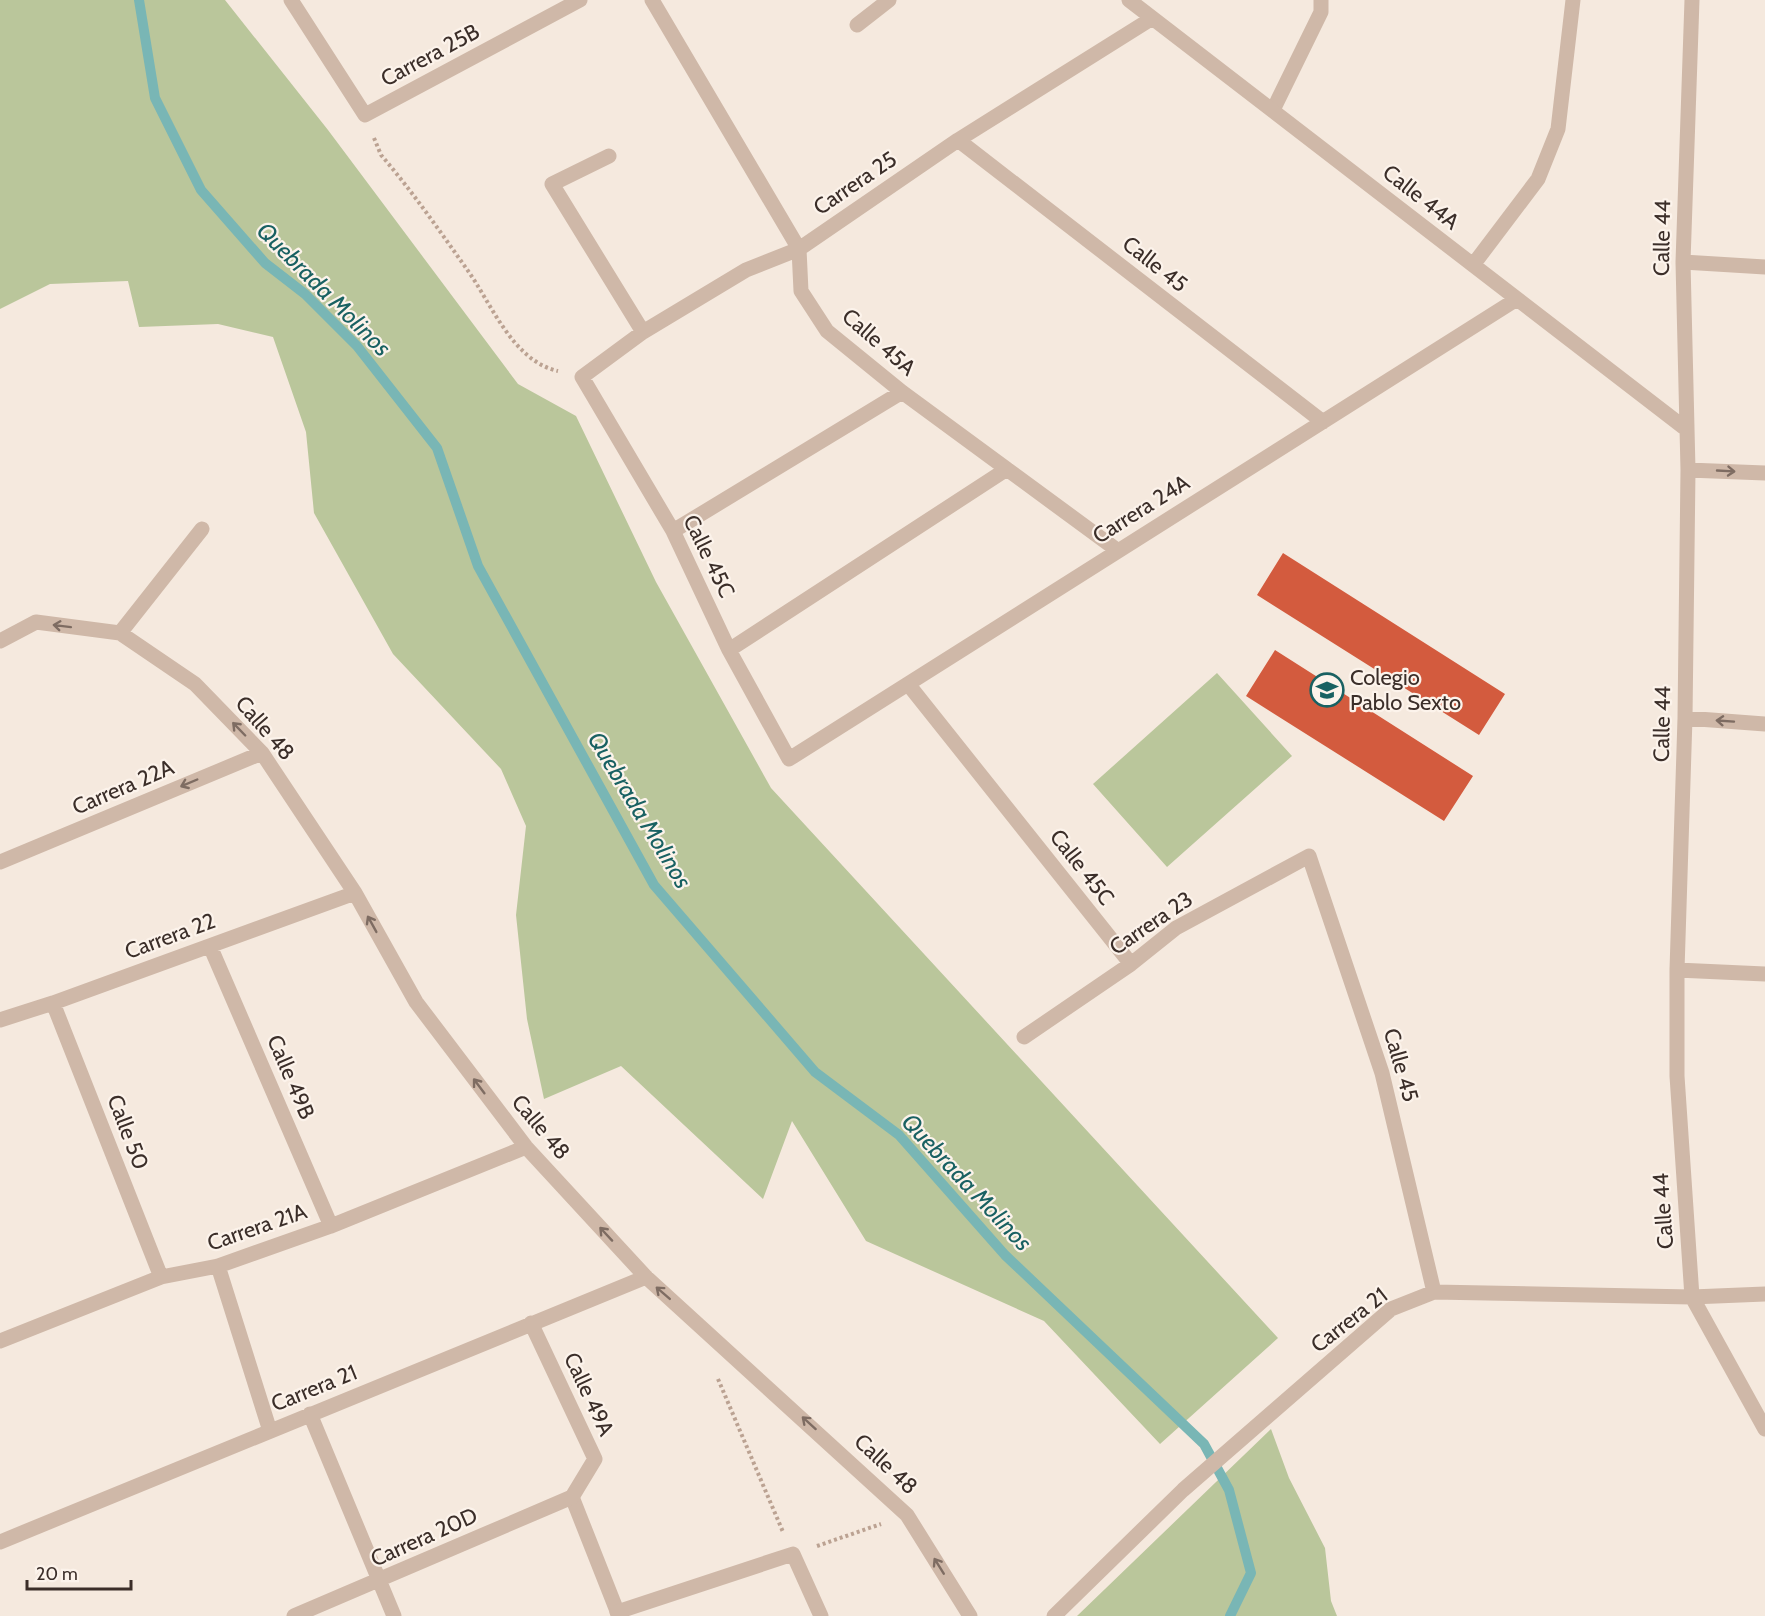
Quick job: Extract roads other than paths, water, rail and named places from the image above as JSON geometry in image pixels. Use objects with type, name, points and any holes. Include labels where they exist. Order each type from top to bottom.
[{"type":"street","name":"Carrera 25B","points":[[291,0],[365,115],[580,0]]},
{"type":"street","name":"Calle 45A","points":[[652,0],[799,249],[801,291],[827,331],[902,392],[1117,550]]},
{"type":"street","points":[[857,25],[889,0]]},
{"type":"street","name":"Calle 44A","points":[[1129,0],[1686,429]]},
{"type":"street","points":[[1273,110],[1321,12],[1321,0]]},
{"type":"street","points":[[1473,265],[1538,179],[1558,129],[1573,0]]},
{"type":"street","name":"Calle 44","points":[[1692,0],[1683,262],[1688,470],[1685,718],[1677,970],[1677,1076],[1692,1297],[1765,1429]]},
{"type":"street","name":"Carrera 25","points":[[582,377],[643,332],[746,270],[799,249],[958,140],[1151,19]]},
{"type":"street","name":"Calle 45","points":[[958,140],[1323,422]]},
{"type":"street","points":[[609,156],[552,184],[643,332]]},
{"type":"street","points":[[1683,262],[1765,267]]},
{"type":"street","name":"Carrera 24A","points":[[789,759],[1517,299]]},
{"type":"street","name":"Calle 45C","points":[[582,377],[673,531],[729,650],[789,759]]},
{"type":"street","points":[[673,531],[902,392]]},
{"type":"street","points":[[729,650],[1007,469]]},
{"type":"street","points":[[1688,470],[1765,473]]},
{"type":"street","points":[[0,641],[36,622],[120,633],[202,529]]},
{"type":"street","name":"Calle 48","points":[[120,633],[195,684],[262,753],[355,893],[416,1002],[525,1148],[646,1277],[907,1515],[970,1616]]},
{"type":"street","name":"Calle 45C","points":[[908,684],[1131,964]]},
{"type":"street","points":[[1685,718],[1765,724]]},
{"type":"street","name":"Carrera 22A","points":[[0,862],[262,753]]},
{"type":"street","name":"Calle 45","points":[[1309,856],[1382,1073],[1434,1292]]},
{"type":"street","name":"Carrera 23","points":[[1024,1037],[1131,964],[1176,928],[1309,856]]},
{"type":"street","name":"Carrera 22","points":[[0,1020],[53,1003],[355,893]]},
{"type":"street","name":"Calle 49B","points":[[210,946],[331,1226]]},
{"type":"street","points":[[1677,970],[1765,974]]},
{"type":"street","name":"Calle 50","points":[[53,1003],[161,1277]]},
{"type":"street","name":"Carrera 21A","points":[[0,1341],[161,1277],[218,1266],[331,1226],[525,1148]]},
{"type":"street","points":[[218,1266],[270,1431]]},
{"type":"street","name":"Carrera 21","points":[[0,1542],[646,1277]]},
{"type":"street","name":"Carrera 21","points":[[1054,1616],[1183,1490],[1391,1309],[1434,1292],[1692,1297],[1765,1294]]},
{"type":"street","name":"Calle 49A","points":[[531,1323],[595,1459],[572,1497]]},
{"type":"street","points":[[310,1414],[394,1616]]},
{"type":"street","points":[[572,1497],[618,1614],[793,1554],[821,1616]]},
{"type":"street","name":"Carrera 20D","points":[[294,1616],[572,1497]]},
{"type":"waterway","name":"Quebrada Molinos","points":[[139,0],[155,98],[201,190],[265,263],[305,294],[357,346],[437,448],[478,566],[654,885],[815,1072],[899,1135],[1005,1255],[1204,1444],[1229,1490],[1251,1573],[1230,1616]]},
{"type":"place","name":"Colegio Pablo Sexto","points":[[1327,690]]}]
